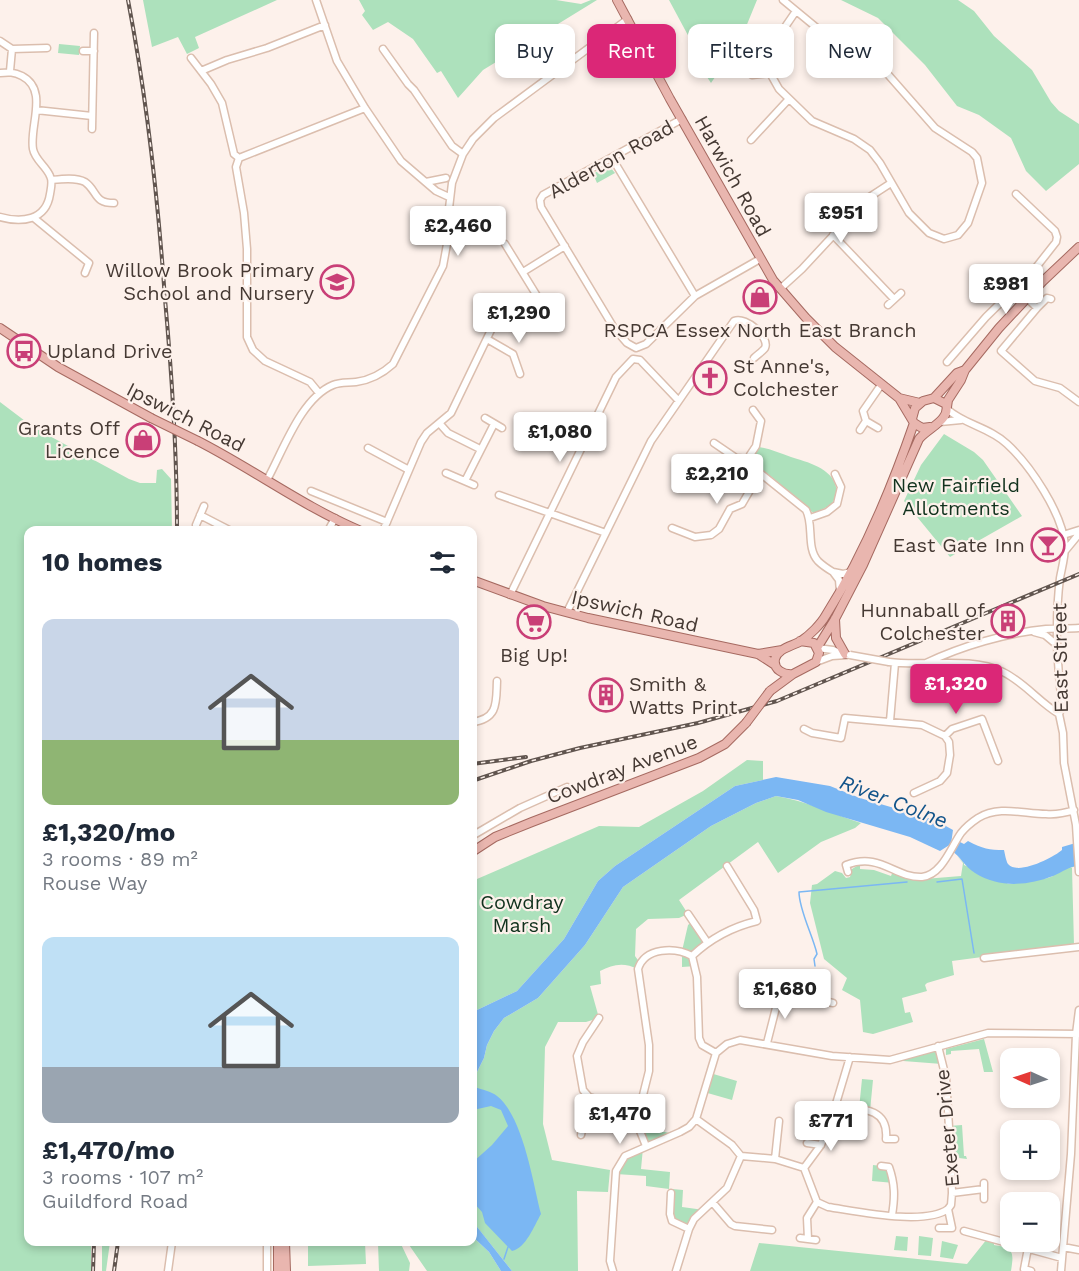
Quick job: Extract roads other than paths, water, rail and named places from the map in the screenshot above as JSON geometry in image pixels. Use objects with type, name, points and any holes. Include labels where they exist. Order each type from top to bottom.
[{"type":"main road","name":"Harwich Road","points":[[617,0],[760,259],[780,289],[830,343],[898,398],[913,421]]},
{"type":"main road","points":[[913,421],[922,428],[940,422],[964,370],[1027,298],[1079,247]]},
{"type":"main road","name":"Ipswich Road","points":[[0,328],[58,367],[351,526]]},
{"type":"main road","points":[[801,641],[810,641],[817,648],[819,655],[816,662],[793,674],[784,674],[776,667],[776,657],[782,650],[801,641],[822,621],[851,572],[892,479],[913,421],[913,410],[920,403],[934,398],[957,373],[964,370]]},
{"type":"main road","name":"Harwich Road","points":[[898,398],[920,403]]},
{"type":"main road","points":[[934,398],[941,400],[947,408]]},
{"type":"main road","points":[[817,648],[863,565],[919,439],[930,427]]},
{"type":"main road","name":"Ipswich Road","points":[[477,582],[510,595],[614,625],[758,654],[782,650]]},
{"type":"main road","points":[[835,619],[836,638],[846,655]]},
{"type":"main road","name":"Ipswich Road","points":[[758,654],[776,667]]},
{"type":"main road","name":"Cowdray Avenue","points":[[771,690],[776,667]]},
{"type":"main road","name":"Cowdray Avenue","points":[[477,849],[495,837],[699,758],[725,744],[746,723],[771,690],[793,674]]},
{"type":"main road","points":[[278,1246],[278,1271]]},
{"type":"main road","points":[[285,1246],[286,1271]]},
{"type":"street","points":[[316,0],[337,61],[401,161],[444,196],[450,197]]},
{"type":"street","points":[[771,78],[788,100],[812,122],[860,142],[880,163],[909,213],[929,233],[944,239],[958,235],[968,224],[982,183],[982,176],[972,152],[935,128],[870,54],[857,46],[824,33],[783,0]]},
{"type":"street","points":[[787,24],[796,11]]},
{"type":"street","points":[[267,480],[308,404],[319,393],[341,383],[357,382],[381,374],[393,364],[443,266],[452,183],[473,139],[494,118],[628,19]]},
{"type":"street","points":[[201,71],[325,25]]},
{"type":"street","points":[[92,129],[94,33]]},
{"type":"street","points":[[0,40],[12,49],[44,48],[43,38]]},
{"type":"street","points":[[10,72],[12,49]]},
{"type":"street","points":[[383,49],[452,146],[464,154]]},
{"type":"street","points":[[83,51],[94,51]]},
{"type":"street","points":[[191,58],[222,103],[234,154],[238,158]]},
{"type":"street","points":[[0,73],[10,72],[28,80],[33,86],[36,93],[33,151],[52,180],[49,199],[42,211],[34,218],[16,222],[0,217]]},
{"type":"street","points":[[752,140],[762,134],[788,100]]},
{"type":"street","points":[[238,158],[365,108]]},
{"type":"street","points":[[36,110],[92,116]]},
{"type":"street","name":"Alderton Road","points":[[565,246],[541,207],[540,200],[543,195],[682,119]]},
{"type":"street","points":[[238,158],[236,167],[244,213],[247,249],[247,337],[253,350],[265,361],[310,382],[319,393]]},
{"type":"street","points":[[612,158],[695,296]]},
{"type":"street","points":[[426,182],[446,178]]},
{"type":"street","points":[[52,180],[80,180],[90,187],[102,203],[114,203]]},
{"type":"street","points":[[780,289],[802,269],[868,198],[891,183]]},
{"type":"street","points":[[947,362],[986,317],[1049,254],[1056,242],[1058,237],[1055,231],[1016,194]]},
{"type":"street","points":[[34,218],[89,263],[85,273]]},
{"type":"street","points":[[833,235],[894,299]]},
{"type":"street","points":[[505,244],[542,304]]},
{"type":"street","points":[[523,272],[565,246],[614,328],[627,343],[636,348],[646,344],[695,296],[760,259]]},
{"type":"street","points":[[1034,270],[1043,281]]},
{"type":"street","points":[[888,305],[901,293]]},
{"type":"street","points":[[1027,298],[1037,308]]},
{"type":"street","points":[[1051,300],[1047,298],[1037,308],[1001,351],[1035,381],[1060,388],[1079,402]]},
{"type":"street","points":[[567,612],[651,441],[734,321],[740,319],[747,321],[764,338],[765,348],[754,358]]},
{"type":"street","points":[[385,526],[421,442],[427,433],[451,413],[491,330]]},
{"type":"street","points":[[487,339],[513,354],[520,374]]},
{"type":"street","points":[[510,595],[612,382],[628,363],[636,358],[645,364],[678,400]]},
{"type":"street","points":[[515,362],[524,359]]},
{"type":"street","points":[[878,428],[866,421],[863,411],[881,385]]},
{"type":"street","points":[[947,408],[962,420],[993,433],[1018,454],[1042,487],[1058,519],[1065,551]]},
{"type":"street","points":[[753,410],[761,421],[756,446],[750,455],[750,465],[806,510],[810,518],[813,551],[819,562],[833,572],[839,580],[840,592]]},
{"type":"street","points":[[485,418],[502,428]]},
{"type":"street","points":[[940,422],[962,420]]},
{"type":"street","points":[[860,430],[866,421]]},
{"type":"street","points":[[440,424],[448,433],[480,449]]},
{"type":"street","points":[[465,481],[494,424]]},
{"type":"street","points":[[760,424],[770,425]]},
{"type":"street","points":[[714,444],[736,458],[749,459]]},
{"type":"street","points":[[368,448],[409,470]]},
{"type":"street","points":[[446,473],[474,485]]},
{"type":"street","points":[[672,528],[695,537],[711,535],[718,529],[730,509],[742,504],[760,473]]},
{"type":"street","points":[[810,518],[827,512],[837,504],[841,487],[835,474]]},
{"type":"street","points":[[321,495],[324,486]]},
{"type":"street","points":[[841,487],[850,486]]},
{"type":"street","points":[[311,491],[387,522]]},
{"type":"street","points":[[499,495],[603,531]]},
{"type":"street","points":[[196,525],[204,506]]},
{"type":"street","points":[[200,515],[221,526]]},
{"type":"street","points":[[331,526],[335,518]]},
{"type":"street","points":[[1063,535],[1079,530]]},
{"type":"street","points":[[678,541],[682,532]]},
{"type":"street","points":[[1065,551],[1079,534]]},
{"type":"street","name":"East Street","points":[[1065,551],[1057,629],[1062,707],[1059,714],[1063,733],[1064,763],[1076,825],[1079,871]]},
{"type":"street","points":[[833,572],[843,574],[851,572]]},
{"type":"street","points":[[924,663],[942,654],[1001,638],[1057,629],[1079,628]]},
{"type":"street","points":[[1034,632],[1045,635],[1057,645]]},
{"type":"street","points":[[817,648],[892,662],[970,665],[997,670],[1018,682],[1059,714]]},
{"type":"street","points":[[816,662],[829,657],[846,655]]},
{"type":"street","points":[[890,721],[892,662]]},
{"type":"street","points":[[477,720],[487,717],[495,710],[497,681]]},
{"type":"street","points":[[487,693],[496,694]]},
{"type":"street","points":[[804,729],[812,733],[841,738],[845,717],[921,725],[945,736],[949,742],[950,755],[947,773],[940,781],[914,793]]},
{"type":"street","points":[[945,736],[952,729],[982,719],[998,761]]},
{"type":"street","name":"Cowdray Avenue","points":[[477,833],[567,787]]},
{"type":"street","points":[[848,872],[846,866],[855,862],[873,862],[910,875],[923,877],[932,873],[945,859],[960,834],[979,818],[1002,811],[1047,814],[1074,810]]},
{"type":"street","points":[[488,826],[495,837]]},
{"type":"street","points":[[727,866],[731,880],[754,910],[757,921]]},
{"type":"street","points":[[688,914],[691,923],[707,942]]},
{"type":"street","points":[[692,956],[707,942],[738,926],[765,920]]},
{"type":"street","points":[[984,958],[1079,947]]},
{"type":"street","points":[[646,1146],[638,1126],[639,1111],[649,1071],[649,1044],[638,969],[640,963],[648,955],[667,950],[682,951],[692,956]]},
{"type":"street","points":[[692,956],[697,977],[699,1038],[702,1045],[716,1053]]},
{"type":"street","points":[[759,987],[833,1003]]},
{"type":"street","points":[[767,1043],[780,992]]},
{"type":"street","points":[[824,1001],[826,994]]},
{"type":"street","points":[[1061,1271],[1072,1144],[1079,1010]]},
{"type":"street","points":[[599,1018],[577,1056],[583,1090],[589,1097],[639,1111]]},
{"type":"street","points":[[586,1022],[593,1027]]},
{"type":"street","points":[[613,1271],[610,1261],[616,1171],[625,1156],[680,1132],[696,1119],[716,1053],[727,1044],[740,1040],[850,1057],[890,1060],[988,1033],[1077,1034]]},
{"type":"street","name":"Exeter Drive","points":[[938,1046],[946,1078],[952,1193],[951,1205],[948,1209],[952,1228],[939,1228]]},
{"type":"street","points":[[804,1168],[821,1145],[850,1057]]},
{"type":"street","points":[[581,1135],[589,1097]]},
{"type":"street","points":[[835,1107],[878,1114],[885,1124],[883,1138],[896,1140]]},
{"type":"street","points":[[810,1118],[831,1120]]},
{"type":"street","points":[[696,1119],[732,1145],[741,1156],[775,1159],[804,1168]]},
{"type":"street","points":[[775,1159],[780,1121]]},
{"type":"street","points":[[574,1123],[583,1124]]},
{"type":"street","points":[[770,1133],[778,1134]]},
{"type":"street","points":[[807,1143],[821,1145]]},
{"type":"street","points":[[676,1271],[694,1219],[727,1188],[741,1156]]},
{"type":"street","points":[[881,1166],[898,1167]]},
{"type":"street","points":[[889,1167],[896,1193],[892,1215]]},
{"type":"street","points":[[804,1168],[817,1202],[828,1207],[916,1218],[941,1214],[948,1209]]},
{"type":"street","points":[[952,1193],[984,1186],[984,1199]]},
{"type":"street","points":[[671,1193],[672,1221],[689,1229]]},
{"type":"street","points":[[808,1239],[807,1218],[817,1202]]},
{"type":"street","points":[[671,1203],[679,1203]]},
{"type":"street","points":[[713,1203],[735,1226],[763,1233],[772,1230]]},
{"type":"street","points":[[964,1231],[1000,1241]]},
{"type":"street","points":[[800,1238],[816,1240]]},
{"type":"street","points":[[168,1271],[171,1246]]},
{"type":"street","points":[[267,1246],[267,1271]]},
{"type":"street","points":[[1063,1247],[1079,1250]]},
{"type":"street","points":[[1027,1252],[1024,1269],[1031,1271]]},
{"type":"street","points":[[1042,1252],[1062,1258]]},
{"type":"water","points":[[776,777],[830,786],[860,798],[935,820],[953,830],[951,844],[940,851],[910,837],[826,812],[798,800],[776,796],[756,803],[711,826],[623,887],[585,945],[538,998],[504,1018],[487,1045],[477,1072],[477,1010],[517,991],[564,939],[598,881],[615,866],[735,786]]},
{"type":"water","points":[[958,841],[964,844],[968,841],[994,850],[1004,850],[1008,864],[1020,868],[1044,861],[1062,850],[1062,847],[1079,842],[1079,865],[1033,882],[1003,883],[984,878],[968,867],[952,851]]},
{"type":"water","points":[[477,1088],[497,1096],[514,1119],[526,1151],[541,1214],[525,1241],[512,1251],[485,1223],[482,1212],[477,1206],[477,1158],[508,1126],[501,1110],[491,1106],[477,1109]]},
{"type":"water","points":[[477,1227],[512,1271],[501,1271],[489,1252],[477,1241]]},
{"type":"waterway","points":[[937,882],[962,879],[974,953]]},
{"type":"waterway","points":[[815,966],[814,959],[817,954],[801,907],[799,892],[907,882]]},
{"type":"waterway","points":[[504,1259],[508,1247]]},
{"type":"railway","points":[[128,0],[146,112],[159,224],[174,415],[177,526]]},
{"type":"railway","points":[[477,779],[531,761],[580,748],[698,723],[777,701],[1079,574]]},
{"type":"railway","points":[[477,763],[526,757]]},
{"type":"railway","points":[[93,1271],[94,1246]]},
{"type":"railway","points":[[114,1271],[117,1246]]},
{"type":"place","name":"Willow Brook Primary School and Nursery","points":[[337,282]]},
{"type":"place","name":"RSPCA Essex North East Branch","points":[[760,297]]},
{"type":"place","name":"Upland Drive","points":[[24,351]]},
{"type":"place","name":"St Anne's, Colchester","points":[[710,378]]},
{"type":"place","name":"Grants Off Licence","points":[[143,440]]},
{"type":"place","name":"East Gate Inn","points":[[1048,545]]},
{"type":"place","name":"Hunnaball of Colchester","points":[[1008,621]]},
{"type":"place","name":"Big Up!","points":[[534,622]]},
{"type":"place","name":"Smith & Watts Print","points":[[606,695]]},
{"type":"park label","name":"New Fairfield Allotments","points":[[956,496]]},
{"type":"park label","name":"Cowdray Marsh","points":[[522,914]]},
{"type":"water label","name":"River Colne","points":[[894,801]]}]
